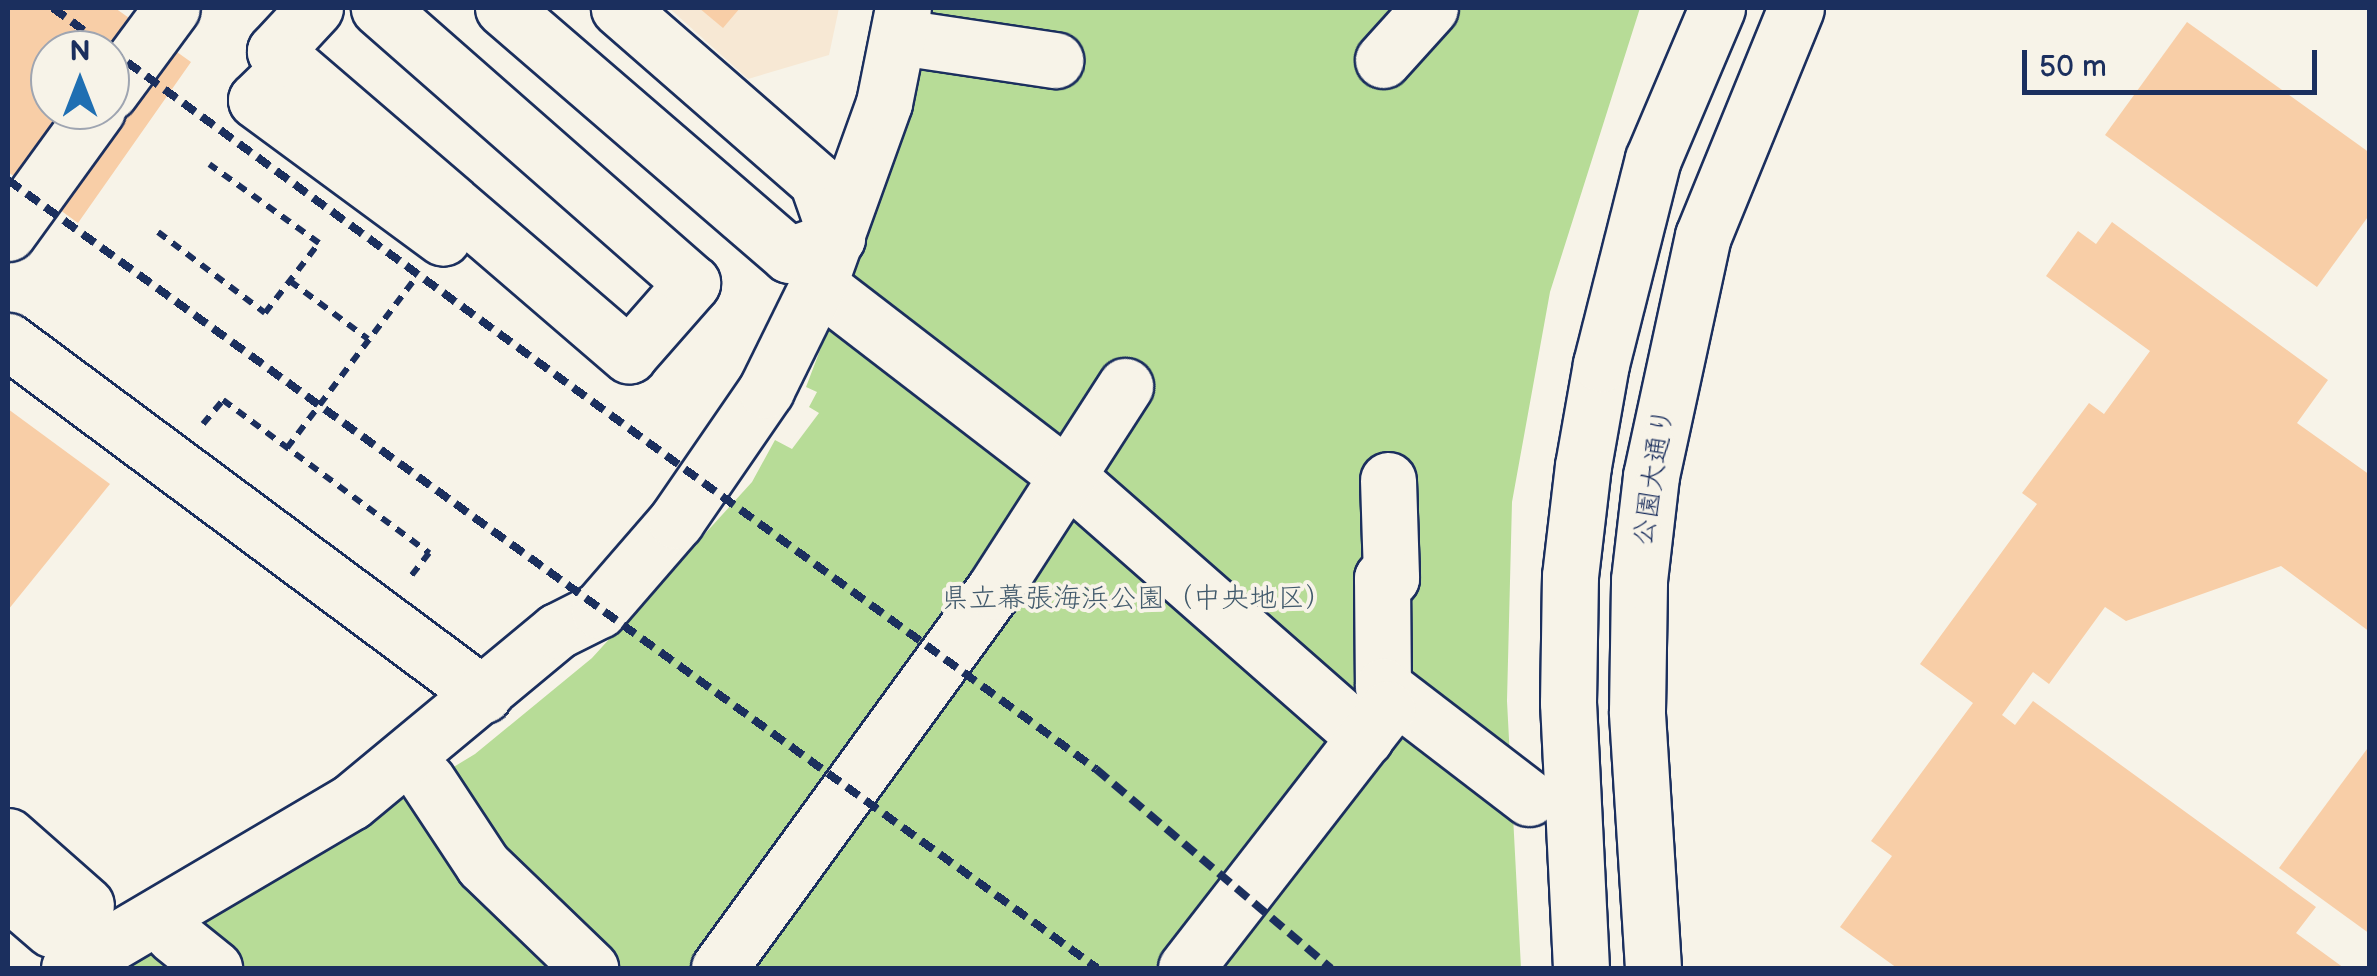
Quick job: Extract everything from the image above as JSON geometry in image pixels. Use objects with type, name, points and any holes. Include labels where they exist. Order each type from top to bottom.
[{"type":"street","points":[[130,65],[172,8]]},
{"type":"street","points":[[285,42],[420,242],[629,355],[692,284],[379,8]]},
{"type":"street","points":[[503,8],[812,247]]},
{"type":"street","points":[[618,8],[817,181]]},
{"type":"street","points":[[812,247],[817,181],[853,86],[869,8]]},
{"type":"street","points":[[1582,968],[1568,703],[1570,576],[1583,466],[1601,364],[1653,159],[1717,8]]},
{"type":"street","name":"公園大通り","points":[[1652,968],[1637,711],[1639,580],[1651,476],[1703,236],[1796,8]]},
{"type":"street","points":[[69,934],[351,802],[558,631],[580,583],[706,427],[812,247],[884,103],[908,23],[1055,60]]},
{"type":"street","points":[[285,42],[570,320]]},
{"type":"street","points":[[8,233],[83,130]]},
{"type":"street","points":[[833,296],[1067,476],[1392,703],[1529,780]]},
{"type":"street","points":[[8,341],[484,695]]},
{"type":"street","points":[[719,968],[993,591],[1125,386]]},
{"type":"street","points":[[1186,968],[1392,703],[1400,579],[1419,580],[1403,479]]},
{"type":"street","points":[[427,780],[483,865],[542,929],[590,968]]},
{"type":"street","points":[[8,836],[69,934]]},
{"type":"street","points":[[8,892],[69,934]]},
{"type":"street","points":[[172,935],[214,968]]},
{"type":"path","points":[[158,232],[266,314],[320,243],[210,164]]},
{"type":"path","points":[[287,448],[368,339],[420,242]]},
{"type":"path","points":[[290,282],[368,339]]},
{"type":"path","points":[[202,424],[223,400],[429,553],[409,579]]},
{"type":"shaded area","points":[[669,8],[839,8],[829,55],[748,79]]},
{"type":"green space","name":"県立幕張海浜公園（中央地区）","points":[[922,8],[1640,8],[1550,292],[1512,502],[1507,701],[1521,968],[123,968],[475,754],[592,658],[752,482],[775,440],[792,449],[819,413],[809,407],[817,392],[806,387],[833,316]]},
{"type":"building","points":[[8,8],[115,8],[191,62],[78,223],[8,172]]},
{"type":"building","points":[[699,8],[740,8],[723,28]]},
{"type":"building","points":[[2187,22],[2370,153],[2370,214],[2317,287],[2105,135]]},
{"type":"building","points":[[2112,222],[2328,380],[2297,423],[2370,475],[2370,632],[2281,566],[2126,621],[2105,607],[2049,684],[2033,672],[2002,715],[2015,725],[2033,701],[2316,907],[2296,933],[2344,968],[1897,968],[1840,927],[1892,856],[1871,841],[1973,703],[1920,664],[2037,504],[2022,493],[2089,403],[2104,414],[2150,351],[2046,276],[2078,231],[2096,244]]},
{"type":"building","points":[[8,409],[110,484],[8,610]]},
{"type":"building","points":[[2370,745],[2370,934],[2279,868]]},
{"type":"railway","points":[[53,8],[1096,769],[1331,968]]},
{"type":"railway","points":[[8,180],[1097,968]]}]
